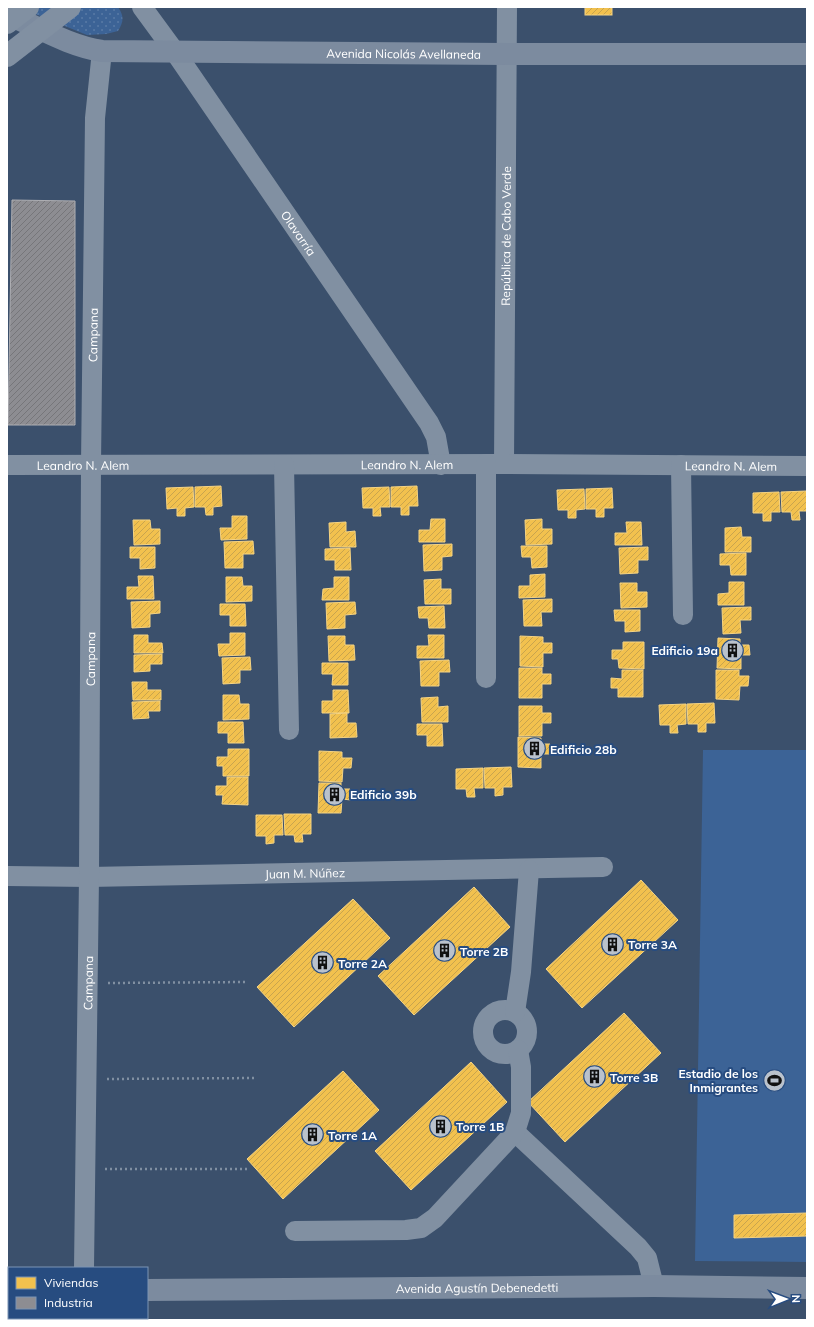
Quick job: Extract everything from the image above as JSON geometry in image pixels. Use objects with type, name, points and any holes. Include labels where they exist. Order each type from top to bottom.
[{"type":"highway","points":[[7,23],[28,7]]},
{"type":"highway","points":[[7,56],[70,7]]},
{"type":"main road","name":"Avenida Nicolás Avellaneda","points":[[7,14],[88,49],[102,51],[506,54],[807,54]]},
{"type":"main road","name":"Avenida Agustín Debenedetti","points":[[148,1290],[654,1286],[807,1288]]},
{"type":"street","name":"Olavarría","points":[[142,7],[175,52],[429,423],[436,437],[441,465]]},
{"type":"street","name":"República de Cabo Verde","points":[[486,678],[495,464],[507,7]]},
{"type":"street","name":"Campana","points":[[84,1267],[89,877],[91,465],[95,118],[102,51]]},
{"type":"street","name":"Leandro N. Alem","points":[[7,465],[495,464],[807,466]]},
{"type":"street","points":[[284,465],[289,730]]},
{"type":"street","points":[[681,465],[683,615]]},
{"type":"street","name":"Juan M. Núñez","points":[[7,876],[89,877],[529,870],[603,867]]},
{"type":"street","points":[[515,1012],[521,972],[529,870]]},
{"type":"street","points":[[508,1009],[515,1012],[525,1020],[527,1027],[526,1041],[518,1050],[508,1054],[501,1054],[488,1046],[484,1040],[484,1025],[487,1018],[493,1013],[508,1009]]},
{"type":"street","points":[[295,1231],[406,1230],[421,1228],[435,1218],[515,1132],[521,1113],[521,1068],[518,1050]]},
{"type":"street","points":[[515,1132],[638,1247],[647,1258],[654,1286]]},
{"type":"path","points":[[87,983],[247,982]]},
{"type":"path","points":[[86,1079],[257,1078]]},
{"type":"path","points":[[85,1169],[248,1169]]},
{"type":"shaded area","points":[[18,7],[118,7],[122,16],[122,21],[118,31],[106,34],[87,35]]},
{"type":"shaded area","points":[[703,750],[807,750],[807,1213],[734,1215],[734,1238],[807,1236],[807,1262],[695,1261]]},
{"type":"building: Viviendas","points":[[585,7],[612,7],[612,15],[585,15]]},
{"type":"building: Viviendas","points":[[221,486],[222,506],[213,507],[213,515],[206,515],[205,507],[195,507],[195,487]]},
{"type":"building: Viviendas","points":[[417,486],[418,506],[409,506],[409,515],[401,515],[401,507],[391,507],[391,487]]},
{"type":"building: Viviendas","points":[[193,487],[194,507],[185,508],[185,516],[177,516],[177,508],[167,509],[166,488]]},
{"type":"building: Viviendas","points":[[389,487],[390,507],[380,507],[381,516],[373,516],[373,508],[363,508],[362,488]]},
{"type":"building: Viviendas","points":[[612,488],[613,508],[604,508],[604,517],[596,517],[596,509],[586,509],[586,489]]},
{"type":"building: Viviendas","points":[[584,489],[585,509],[576,510],[576,518],[568,518],[568,510],[558,510],[557,490]]},
{"type":"building: Viviendas","points":[[807,491],[807,511],[799,511],[800,520],[792,520],[791,512],[782,512],[781,492]]},
{"type":"building: Viviendas","points":[[779,492],[780,512],[771,512],[771,521],[763,521],[763,513],[753,513],[753,493]]},
{"type":"building: Viviendas","points":[[232,516],[247,516],[247,539],[221,540],[220,528],[232,528]]},
{"type":"building: Viviendas","points":[[431,519],[445,519],[445,542],[419,542],[419,530],[430,530]]},
{"type":"building: Viviendas","points":[[542,519],[542,529],[552,529],[552,544],[526,545],[525,520]]},
{"type":"building: Viviendas","points":[[133,520],[150,520],[151,529],[160,529],[160,544],[134,545]]},
{"type":"building: Viviendas","points":[[346,522],[346,532],[355,531],[356,547],[330,547],[329,523]]},
{"type":"building: Viviendas","points":[[626,522],[641,522],[642,545],[615,545],[615,533],[627,533]]},
{"type":"building: Viviendas","points":[[741,527],[742,537],[751,537],[751,552],[725,552],[725,528]]},
{"type":"building: Viviendas","points":[[253,541],[254,554],[243,554],[243,568],[225,568],[224,542]]},
{"type":"building: Viviendas","points":[[452,544],[452,556],[442,557],[442,570],[424,571],[423,545]]},
{"type":"building: Viviendas","points":[[521,546],[547,546],[547,567],[532,568],[531,557],[522,557]]},
{"type":"building: Viviendas","points":[[130,547],[155,547],[155,568],[140,569],[140,558],[130,558]]},
{"type":"building: Viviendas","points":[[648,547],[648,560],[638,560],[638,573],[620,574],[619,548]]},
{"type":"building: Viviendas","points":[[350,548],[351,570],[335,570],[335,560],[325,560],[325,549]]},
{"type":"building: Viviendas","points":[[746,553],[746,575],[731,575],[730,565],[720,565],[720,554]]},
{"type":"building: Viviendas","points":[[545,574],[545,597],[519,598],[519,586],[530,586],[530,575]]},
{"type":"building: Viviendas","points":[[138,576],[153,576],[154,599],[127,599],[127,587],[139,587]]},
{"type":"building: Viviendas","points":[[226,577],[242,577],[243,586],[252,586],[252,601],[226,602]]},
{"type":"building: Viviendas","points":[[334,577],[349,577],[349,600],[322,600],[323,589],[334,588]]},
{"type":"building: Viviendas","points":[[441,579],[441,589],[451,589],[451,604],[425,604],[424,580]]},
{"type":"building: Viviendas","points":[[729,582],[744,582],[744,605],[718,605],[718,594],[729,593]]},
{"type":"building: Viviendas","points":[[620,583],[637,583],[637,592],[647,592],[647,607],[621,608]]},
{"type":"building: Viviendas","points":[[552,599],[552,612],[541,612],[542,626],[524,626],[523,600]]},
{"type":"building: Viviendas","points":[[160,601],[160,613],[150,614],[150,627],[132,628],[131,602]]},
{"type":"building: Viviendas","points":[[355,602],[356,614],[345,615],[345,628],[327,629],[326,603]]},
{"type":"building: Viviendas","points":[[220,604],[245,604],[246,626],[230,626],[230,615],[220,615]]},
{"type":"building: Viviendas","points":[[444,606],[445,628],[429,628],[428,618],[419,618],[418,607]]},
{"type":"building: Viviendas","points":[[751,607],[751,620],[740,620],[741,633],[723,634],[722,608]]},
{"type":"building: Viviendas","points":[[614,610],[640,610],[640,631],[625,632],[625,621],[615,621]]},
{"type":"building: Viviendas","points":[[230,633],[245,633],[245,655],[219,656],[218,644],[230,644]]},
{"type":"building: Viviendas","points":[[134,635],[148,635],[148,643],[162,643],[163,653],[134,653]]},
{"type":"building: Viviendas","points":[[428,635],[444,635],[444,658],[417,658],[417,646],[429,646]]},
{"type":"building: Viviendas","points":[[328,636],[345,636],[345,645],[354,645],[355,660],[329,661]]},
{"type":"building: Viviendas","points":[[520,636],[543,637],[543,643],[552,643],[552,653],[543,653],[543,667],[520,666]]},
{"type":"building: Viviendas","name":"Edificio 19a","points":[[718,638],[740,639],[740,645],[749,645],[750,655],[741,655],[741,669],[717,668]]},
{"type":"building: Viviendas","points":[[623,642],[644,642],[644,669],[619,668],[618,659],[612,659],[612,650],[623,650]]},
{"type":"building: Viviendas","points":[[162,654],[162,664],[150,664],[150,671],[134,672],[134,655]]},
{"type":"building: Viviendas","points":[[250,657],[251,670],[240,670],[240,683],[223,684],[222,658]]},
{"type":"building: Viviendas","points":[[449,660],[450,672],[439,672],[439,686],[421,686],[420,661]]},
{"type":"building: Viviendas","points":[[322,663],[348,663],[348,685],[332,685],[333,674],[322,674]]},
{"type":"building: Viviendas","points":[[519,668],[542,668],[542,674],[551,674],[551,684],[542,684],[542,698],[519,698]]},
{"type":"building: Viviendas","points":[[622,670],[643,670],[643,697],[618,697],[618,688],[611,688],[611,678],[622,679]]},
{"type":"building: Viviendas","points":[[716,670],[739,670],[739,676],[749,676],[748,686],[740,686],[739,700],[716,699]]},
{"type":"building: Viviendas","points":[[132,682],[147,682],[147,690],[161,690],[161,700],[133,700]]},
{"type":"building: Viviendas","points":[[333,690],[348,690],[349,713],[322,713],[322,701],[333,701]]},
{"type":"building: Viviendas","points":[[223,695],[239,695],[240,704],[249,704],[249,719],[223,720]]},
{"type":"building: Viviendas","points":[[438,697],[438,707],[448,706],[448,722],[422,722],[421,698]]},
{"type":"building: Viviendas","points":[[160,701],[160,711],[148,711],[149,718],[133,719],[132,702]]},
{"type":"building: Viviendas","points":[[714,703],[715,723],[706,723],[706,732],[698,732],[698,724],[688,724],[687,704]]},
{"type":"building: Viviendas","points":[[686,704],[686,724],[677,725],[678,733],[670,733],[670,725],[660,725],[659,705]]},
{"type":"building: Viviendas","points":[[519,706],[542,706],[542,713],[551,713],[551,723],[542,723],[542,736],[519,736]]},
{"type":"building: Viviendas","points":[[347,713],[347,723],[356,723],[357,737],[330,738],[330,714]]},
{"type":"building: Viviendas","points":[[218,722],[243,722],[244,743],[228,743],[228,733],[218,733]]},
{"type":"building: Viviendas","points":[[417,724],[442,724],[443,746],[427,746],[427,735],[417,735]]},
{"type":"building: Viviendas","name":"Edificio 28b","points":[[518,737],[541,738],[541,744],[550,744],[550,754],[541,754],[541,768],[518,767]]},
{"type":"building: Viviendas","points":[[228,749],[249,749],[249,776],[223,776],[223,766],[217,766],[217,757],[228,757]]},
{"type":"building: Viviendas","points":[[319,751],[342,752],[342,758],[352,758],[351,768],[343,768],[342,782],[319,781]]},
{"type":"building: Viviendas","points":[[511,767],[512,787],[503,787],[503,795],[495,796],[495,788],[485,788],[484,768]]},
{"type":"building: Viviendas","points":[[483,768],[483,788],[474,788],[475,797],[467,797],[466,789],[456,789],[456,769]]},
{"type":"building: Viviendas","points":[[227,777],[248,777],[248,805],[222,804],[223,795],[216,795],[216,786],[227,786]]},
{"type":"building: Viviendas","name":"Edificio 39b","points":[[319,783],[341,783],[341,789],[350,789],[351,800],[342,799],[341,813],[318,813]]},
{"type":"building: Viviendas","points":[[284,814],[311,814],[311,834],[302,834],[303,842],[295,842],[294,835],[285,835]]},
{"type":"building: Viviendas","points":[[256,815],[282,815],[283,835],[274,835],[274,843],[266,844],[266,836],[256,836]]},
{"type":"building: Viviendas","name":"Torre 3A","points":[[641,880],[678,920],[582,1008],[546,969]]},
{"type":"building: Viviendas","name":"Torre 2B","points":[[474,887],[510,927],[414,1015],[378,976]]},
{"type":"building: Viviendas","name":"Torre 2A","points":[[353,899],[390,938],[294,1027],[257,987]]},
{"type":"building: Viviendas","name":"Torre 3B","points":[[624,1013],[661,1053],[565,1142],[528,1102]]},
{"type":"building: Viviendas","name":"Torre 1B","points":[[471,1062],[507,1102],[411,1190],[375,1151]]},
{"type":"building: Viviendas","name":"Torre 1A","points":[[343,1071],[379,1110],[283,1199],[247,1159]]},
{"type":"building: Viviendas","points":[[807,1213],[807,1236],[734,1238],[734,1215]]},
{"type":"building: Industria","points":[[12,200],[75,201],[75,425],[8,425]]},
{"type":"place","name":"Edificio 19a","points":[[733,650]]},
{"type":"place","name":"Edificio 28b","points":[[534,749]]},
{"type":"place","name":"Edificio 39b","points":[[334,794]]},
{"type":"place","name":"Torre 3A","points":[[612,944]]},
{"type":"place","name":"Torre 2B","points":[[444,951]]},
{"type":"place","name":"Torre 2A","points":[[323,963]]},
{"type":"place","name":"Torre 3B","points":[[594,1077]]},
{"type":"place","name":"Estadio de los Inmigrantes","points":[[774,1080]]},
{"type":"place","name":"Torre 1B","points":[[441,1126]]},
{"type":"place","name":"Torre 1A","points":[[313,1135]]}]
